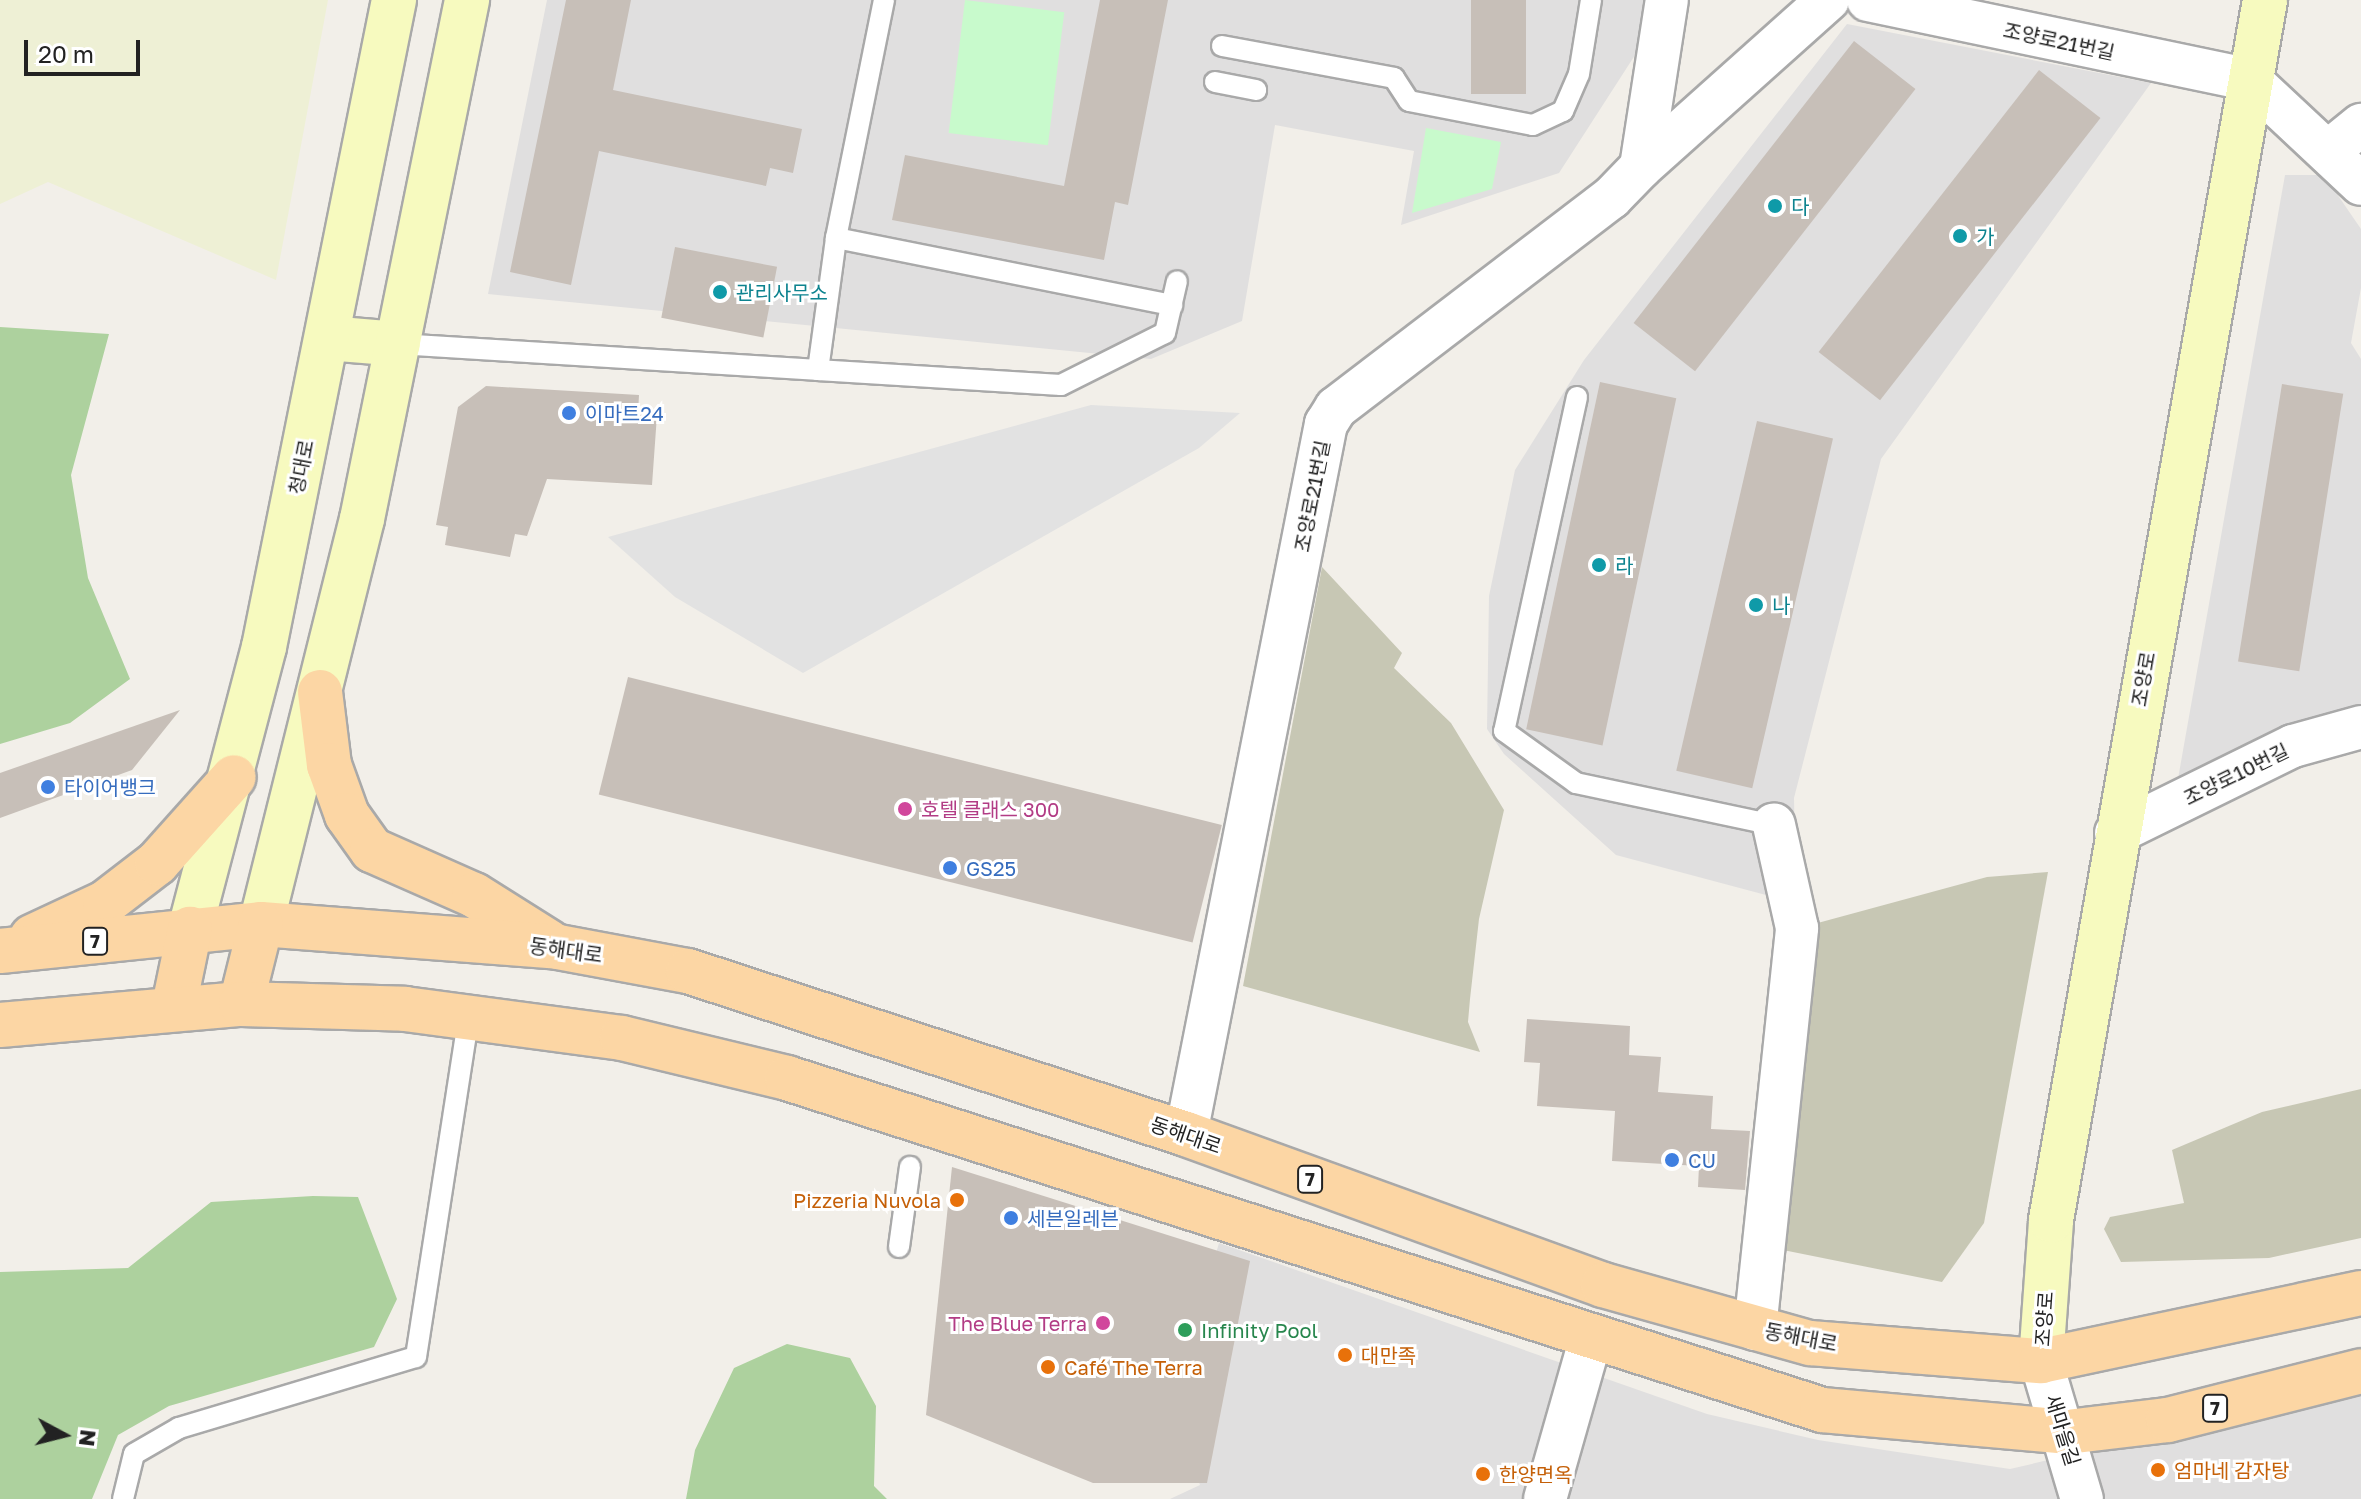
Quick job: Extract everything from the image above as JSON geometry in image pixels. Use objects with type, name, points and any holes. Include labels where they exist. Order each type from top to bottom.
[{"type":"main road","points":[[320,692],[329,765],[347,815],[372,850],[474,895],[558,947]]},
{"type":"main road","points":[[2,951],[105,903],[157,863],[234,777]]},
{"type":"main road","name":"동해대로","points":[[2,951],[261,924],[558,947],[721,980],[1186,1134],[1603,1285],[1810,1343],[2041,1361],[2361,1293]]},
{"type":"main road","points":[[241,1004],[261,924]]},
{"type":"main road","points":[[174,1006],[190,929]]},
{"type":"main road","name":"7","points":[[0,1025],[174,1006],[241,1004],[469,1015],[622,1038],[787,1078],[1590,1341],[1822,1410],[2067,1432],[2168,1420],[2361,1371]]},
{"type":"street","name":"청대로","points":[[190,929],[234,777],[327,338],[394,0]]},
{"type":"street","points":[[261,924],[320,692],[398,344],[467,0]]},
{"type":"street","points":[[1641,167],[1667,0]]},
{"type":"street","name":"조양로21번길","points":[[1186,1134],[1326,424],[1336,408],[1611,198],[1641,167],[1828,0]]},
{"type":"street","name":"조양로21번길","points":[[1868,0],[2250,80]]},
{"type":"street","name":"조양로","points":[[2041,1361],[2051,1220],[2116,833],[2265,0]]},
{"type":"street","points":[[2250,80],[2346,137],[2361,184]]},
{"type":"street","points":[[327,338],[398,344]]},
{"type":"street","name":"조양로10번길","points":[[2116,833],[2293,746],[2361,727]]},
{"type":"street","points":[[1755,1329],[1797,928],[1774,825]]},
{"type":"street","points":[[1545,1499],[1590,1341]]},
{"type":"street","name":"새마을길","points":[[2041,1361],[2067,1432],[2082,1499]]},
{"type":"lane","points":[[818,370],[836,238],[884,0]]},
{"type":"lane","points":[[1222,46],[1394,78],[1409,101],[1533,125],[1563,111],[1579,74],[1591,0]]},
{"type":"lane","points":[[1215,82],[1256,90]]},
{"type":"lane","points":[[836,238],[1172,305]]},
{"type":"lane","points":[[398,344],[1061,385],[1165,333],[1177,281]]},
{"type":"lane","points":[[1577,397],[1504,731],[1576,783],[1774,825]]},
{"type":"lane","points":[[123,1499],[134,1454],[179,1428],[416,1357],[469,1015]]},
{"type":"lane","points":[[899,1247],[910,1167]]},
{"type":"shaded area","points":[[0,0],[328,0],[276,280],[48,182],[0,204]]},
{"type":"shaded area","points":[[547,0],[1646,0],[1637,52],[1559,173],[1401,225],[1414,151],[1275,125],[1242,321],[1151,359],[488,294]]},
{"type":"shaded area","points":[[1847,24],[2151,83],[1881,459],[1794,798],[1796,903],[1616,855],[1504,754],[1487,729],[1489,596],[1515,470],[1584,360]]},
{"type":"shaded area","points":[[2285,175],[2324,175],[2361,229],[2361,288],[2351,343],[2361,359],[2361,714],[2176,790]]},
{"type":"shaded area","points":[[1091,405],[1240,413],[1199,448],[803,673],[675,597],[608,537]]},
{"type":"shaded area","points":[[1322,567],[1402,653],[1394,668],[1451,723],[1504,810],[1479,919],[1470,999],[1468,1022],[1480,1052],[1243,986]]},
{"type":"shaded area","points":[[2048,872],[1984,1223],[1942,1282],[1773,1248],[1814,924],[1987,877]]},
{"type":"shaded area","points":[[2361,1089],[2361,1238],[2269,1258],[2121,1262],[2104,1229],[2110,1217],[2184,1203],[2172,1150],[2262,1112]]},
{"type":"shaded area","points":[[1219,1243],[1707,1414],[1818,1440],[2010,1469],[2361,1387],[2361,1499],[1170,1499],[1200,1485],[1172,1404]]},
{"type":"green space","points":[[965,0],[1064,12],[1048,145],[949,133]]},
{"type":"green space","points":[[1426,128],[1501,142],[1492,189],[1412,213]]},
{"type":"green space","points":[[0,327],[109,334],[71,475],[88,578],[130,679],[70,723],[0,744]]},
{"type":"green space","points":[[313,1196],[358,1197],[397,1299],[374,1347],[169,1406],[118,1435],[92,1499],[0,1499],[0,1272],[128,1268],[211,1202]]},
{"type":"green space","points":[[787,1344],[850,1358],[876,1406],[874,1486],[887,1499],[686,1499],[695,1450],[734,1368]]},
{"type":"building","points":[[566,0],[631,0],[613,90],[802,129],[793,173],[770,168],[766,186],[599,151],[571,285],[510,272]]},
{"type":"building","points":[[1100,0],[1168,0],[1128,205],[1115,202],[1104,260],[892,220],[905,155],[1064,186]]},
{"type":"building","points":[[1471,0],[1526,0],[1526,94],[1471,94]]},
{"type":"building","name":"다","points":[[1854,41],[1915,89],[1695,371],[1634,323]]},
{"type":"building","name":"가","points":[[2039,70],[2100,118],[1880,400],[1819,352]]},
{"type":"building","name":"관리사무소","points":[[675,247],[777,267],[763,338],[661,318]]},
{"type":"building","name":"라","points":[[1600,382],[1676,398],[1602,745],[1526,729]]},
{"type":"building","points":[[2282,384],[2343,394],[2299,671],[2238,662]]},
{"type":"building","points":[[486,386],[639,395],[638,413],[657,415],[652,485],[547,479],[527,536],[515,534],[510,557],[445,545],[448,527],[436,525],[458,407]]},
{"type":"building","name":"나","points":[[1757,421],[1833,439],[1752,788],[1676,771]]},
{"type":"building","points":[[628,677],[1222,825],[1193,942],[599,794]]},
{"type":"building","points":[[180,710],[132,770],[0,818],[0,773]]},
{"type":"building","points":[[1527,1019],[1630,1026],[1629,1055],[1661,1057],[1658,1092],[1713,1096],[1711,1129],[1750,1131],[1745,1190],[1698,1187],[1699,1166],[1612,1161],[1615,1111],[1537,1106],[1540,1063],[1524,1062]]},
{"type":"building","name":"The Blue Terra","points":[[952,1167],[1250,1261],[1207,1483],[1093,1483],[926,1415]]},
{"type":"place","name":"다","points":[[1775,206]]},
{"type":"place","name":"가","points":[[1960,236]]},
{"type":"place","name":"관리사무소","points":[[720,292]]},
{"type":"place","name":"이마트24","points":[[569,413]]},
{"type":"place","name":"라","points":[[1599,565]]},
{"type":"place","name":"나","points":[[1756,605]]},
{"type":"place","name":"타이어뱅크","points":[[48,787]]},
{"type":"place","name":"호텔 클래스 300","points":[[905,809]]},
{"type":"place","name":"GS25","points":[[950,868]]},
{"type":"place","name":"CU","points":[[1672,1160]]},
{"type":"place","name":"Pizzeria Nuvola","points":[[957,1200]]},
{"type":"place","name":"세븐일레븐","points":[[1011,1218]]},
{"type":"place","name":"The Blue Terra","points":[[1103,1323]]},
{"type":"place","name":"Infinity Pool","points":[[1185,1330]]},
{"type":"place","name":"대만족","points":[[1345,1355]]},
{"type":"place","name":"Café The Terra","points":[[1048,1367]]},
{"type":"place","name":"엄마네 감자탕","points":[[2158,1470]]},
{"type":"place","name":"한양면옥","points":[[1483,1474]]}]
